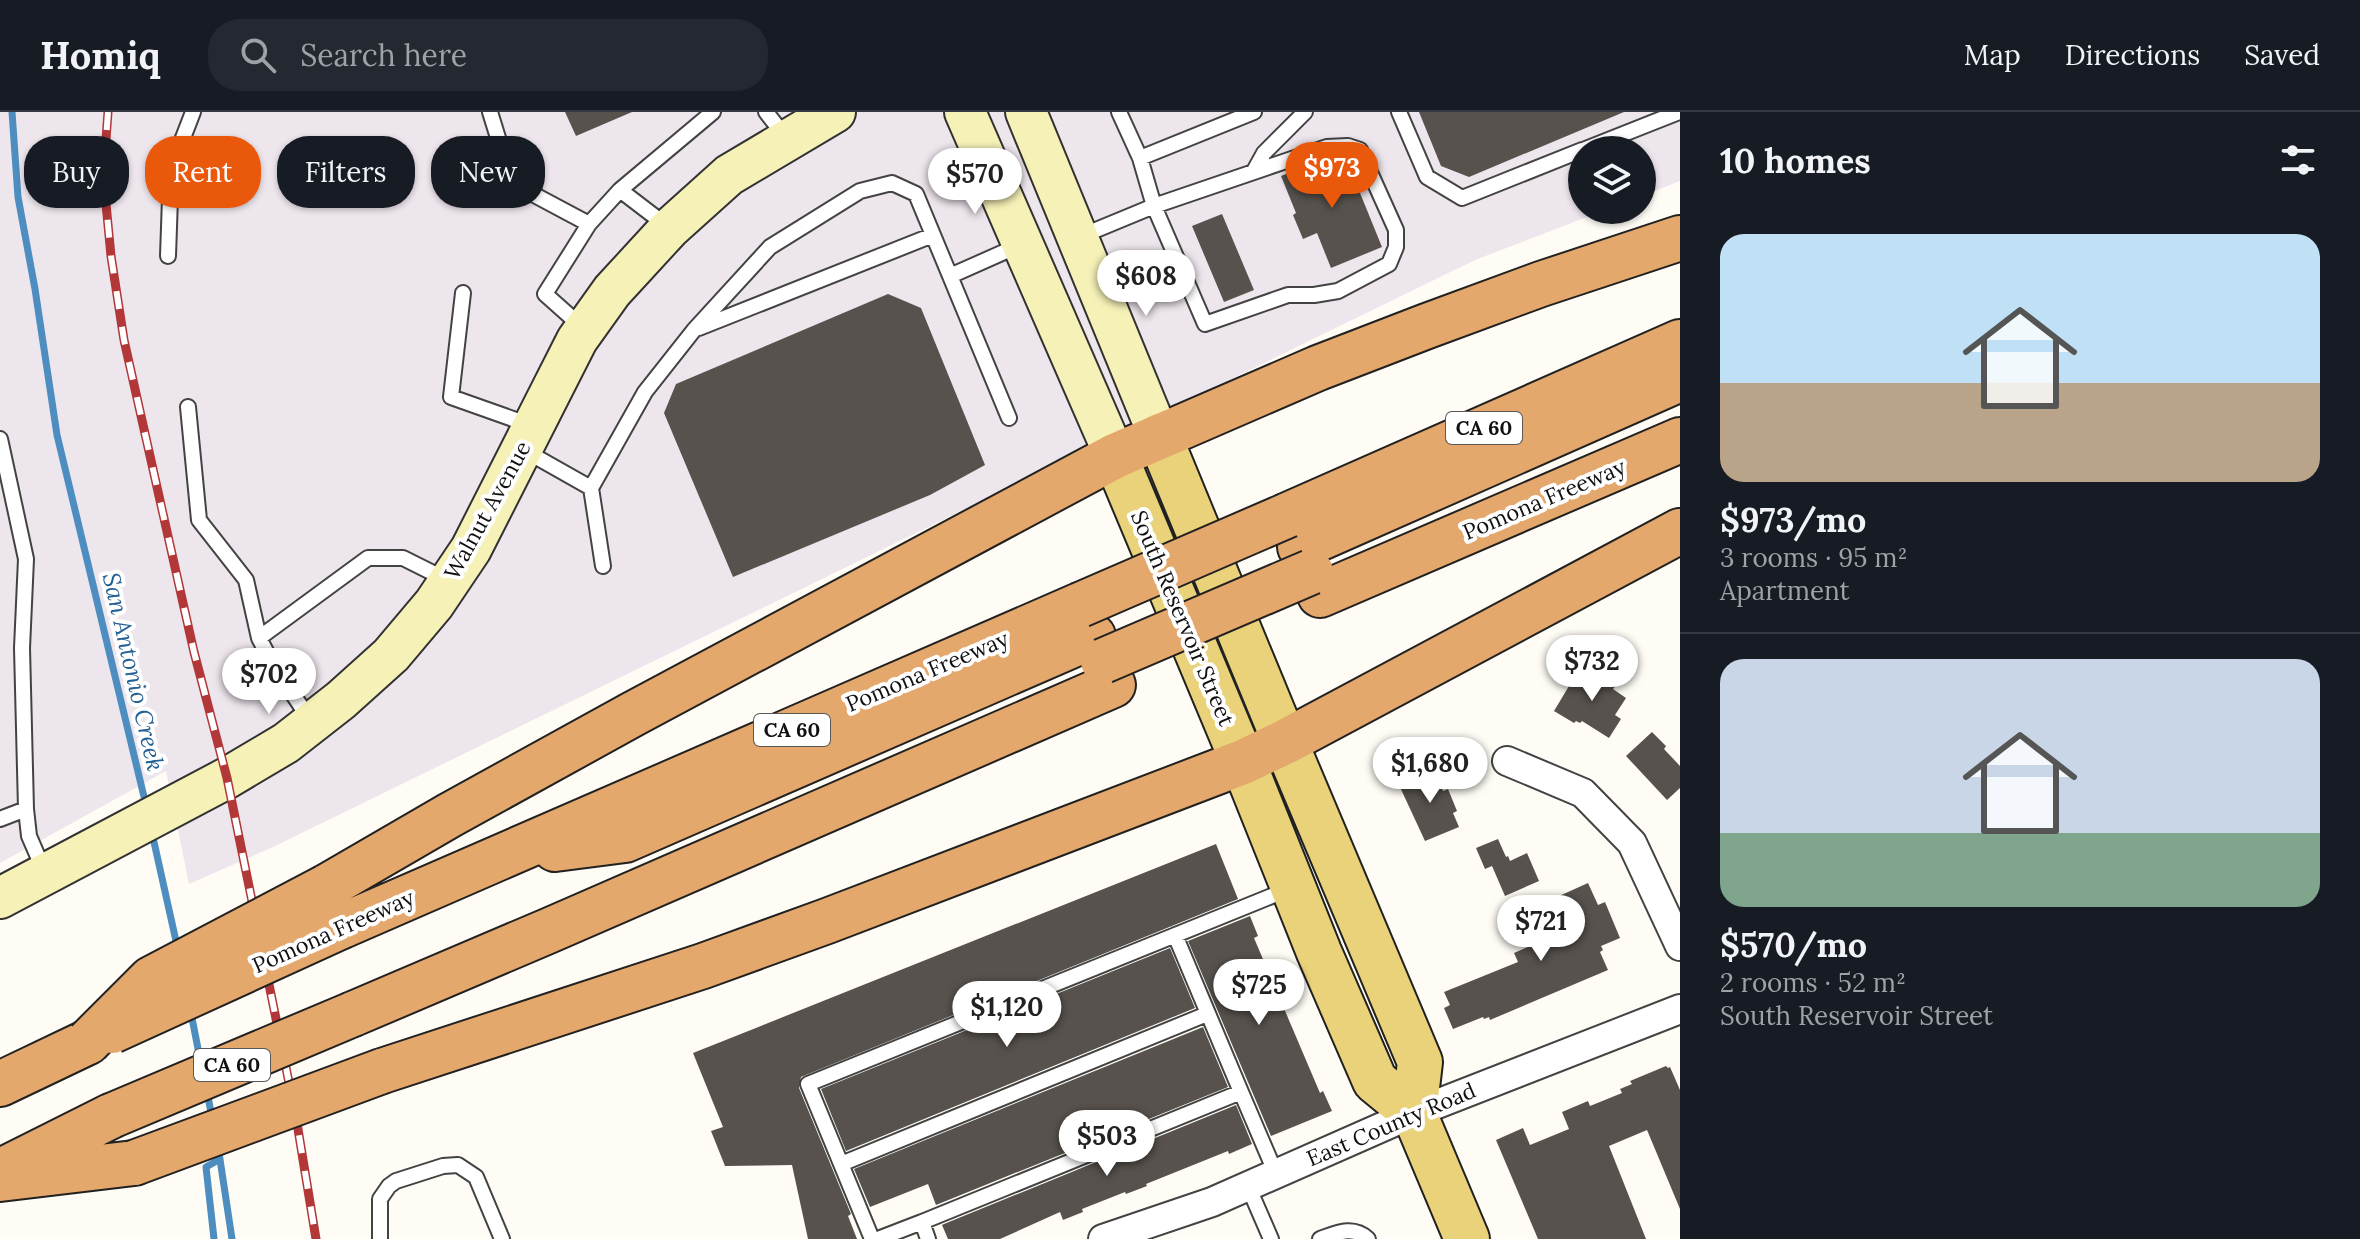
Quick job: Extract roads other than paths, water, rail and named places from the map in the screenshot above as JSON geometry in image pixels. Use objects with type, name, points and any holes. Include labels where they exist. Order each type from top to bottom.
[{"type":"highway","points":[[0,1084],[88,1042],[151,979],[334,907],[450,815],[1115,456],[1318,368],[1541,284],[1680,238]]},
{"type":"highway","name":"Pomona Freeway","points":[[0,1171],[111,1116],[548,931],[1097,646],[1305,557],[1680,342]]},
{"type":"highway","points":[[1305,557],[1680,379]]},
{"type":"highway","points":[[1305,557],[1680,410]]},
{"type":"highway","name":"Pomona Freeway","points":[[334,907],[505,855],[1097,646],[1305,557],[1680,440]]},
{"type":"highway","points":[[0,1179],[134,1163],[382,1071],[730,956],[1243,762],[1680,531]]},
{"type":"main road","name":"South Reservoir Street","points":[[1159,436],[1420,1062],[1414,1113]]},
{"type":"main road","name":"South Reservoir Street","points":[[1115,456],[1375,1081],[1414,1113],[1467,1239]]},
{"type":"street","name":"Walnut Avenue","points":[[0,898],[227,778],[286,743],[391,655],[434,604],[471,549],[577,340],[612,291],[670,229],[777,126],[835,112]]},
{"type":"street","name":"South Reservoir Street","points":[[965,112],[1115,456]]},
{"type":"street","name":"South Reservoir Street","points":[[1026,112],[1159,436]]},
{"type":"street","points":[[1507,761],[1583,793],[1632,843],[1680,946]]},
{"type":"street","name":"East County Road","points":[[1103,1239],[1132,1234],[1414,1113],[1680,1009]]},
{"type":"lane","points":[[168,256],[171,169],[193,112]]},
{"type":"lane","points":[[490,112],[512,183],[589,224]]},
{"type":"lane","points":[[585,330],[545,294],[589,224],[620,190],[713,112]]},
{"type":"lane","points":[[1078,237],[1154,206],[1254,171],[1327,147],[1348,146],[1360,150],[1396,230],[1396,247],[1389,264],[1338,291],[1288,295],[1205,324],[1154,206],[1140,158],[1119,112]]},
{"type":"lane","points":[[1140,158],[1254,112]]},
{"type":"lane","points":[[1254,171],[1264,153],[1305,112]]},
{"type":"lane","points":[[1399,112],[1427,177],[1462,198],[1568,156]]},
{"type":"lane","points":[[1618,136],[1679,112]]},
{"type":"lane","points":[[603,566],[591,488],[645,392],[694,330],[770,247],[860,191],[892,183],[916,194],[1009,418]]},
{"type":"lane","points":[[620,190],[670,229]]},
{"type":"lane","points":[[694,330],[933,235]]},
{"type":"lane","points":[[950,276],[1022,243]]},
{"type":"lane","points":[[463,293],[451,397],[528,438],[591,488]]},
{"type":"lane","points":[[188,407],[199,520],[246,580],[259,638],[312,724]]},
{"type":"lane","points":[[0,439],[26,559],[22,648],[26,809],[29,836],[45,874]]},
{"type":"lane","points":[[259,638],[368,558],[403,558],[449,581]]},
{"type":"lane","points":[[0,819],[26,809]]},
{"type":"lane","points":[[1241,1092],[875,1239],[808,1084],[1293,887]]},
{"type":"lane","points":[[1175,935],[1276,1174]]},
{"type":"lane","points":[[841,1164],[1207,1014]]},
{"type":"lane","points":[[380,1239],[380,1199],[389,1186],[443,1166],[458,1165],[476,1177],[502,1239]]},
{"type":"lane","points":[[1248,1186],[1271,1239]]},
{"type":"lane","points":[[922,1222],[928,1239]]},
{"type":"lane","points":[[1320,1239],[1346,1230],[1368,1239]]},
{"type":"waterway","name":"San Antonio Creek","points":[[12,112],[18,197],[57,435],[146,805]]},
{"type":"waterway","name":"San Antonio Creek","points":[[152,833],[178,950]]},
{"type":"waterway","name":"San Antonio Creek","points":[[191,1013],[201,1064]]},
{"type":"waterway","name":"San Antonio Creek","points":[[207,1091],[212,1118]]},
{"type":"waterway","name":"San Antonio Creek","points":[[218,1146],[232,1239]]},
{"type":"waterway","points":[[214,1239],[206,1167],[220,1159]]},
{"type":"railway","points":[[108,112],[104,167],[106,204],[124,340],[194,652],[227,778],[296,1117],[316,1239]]}]
